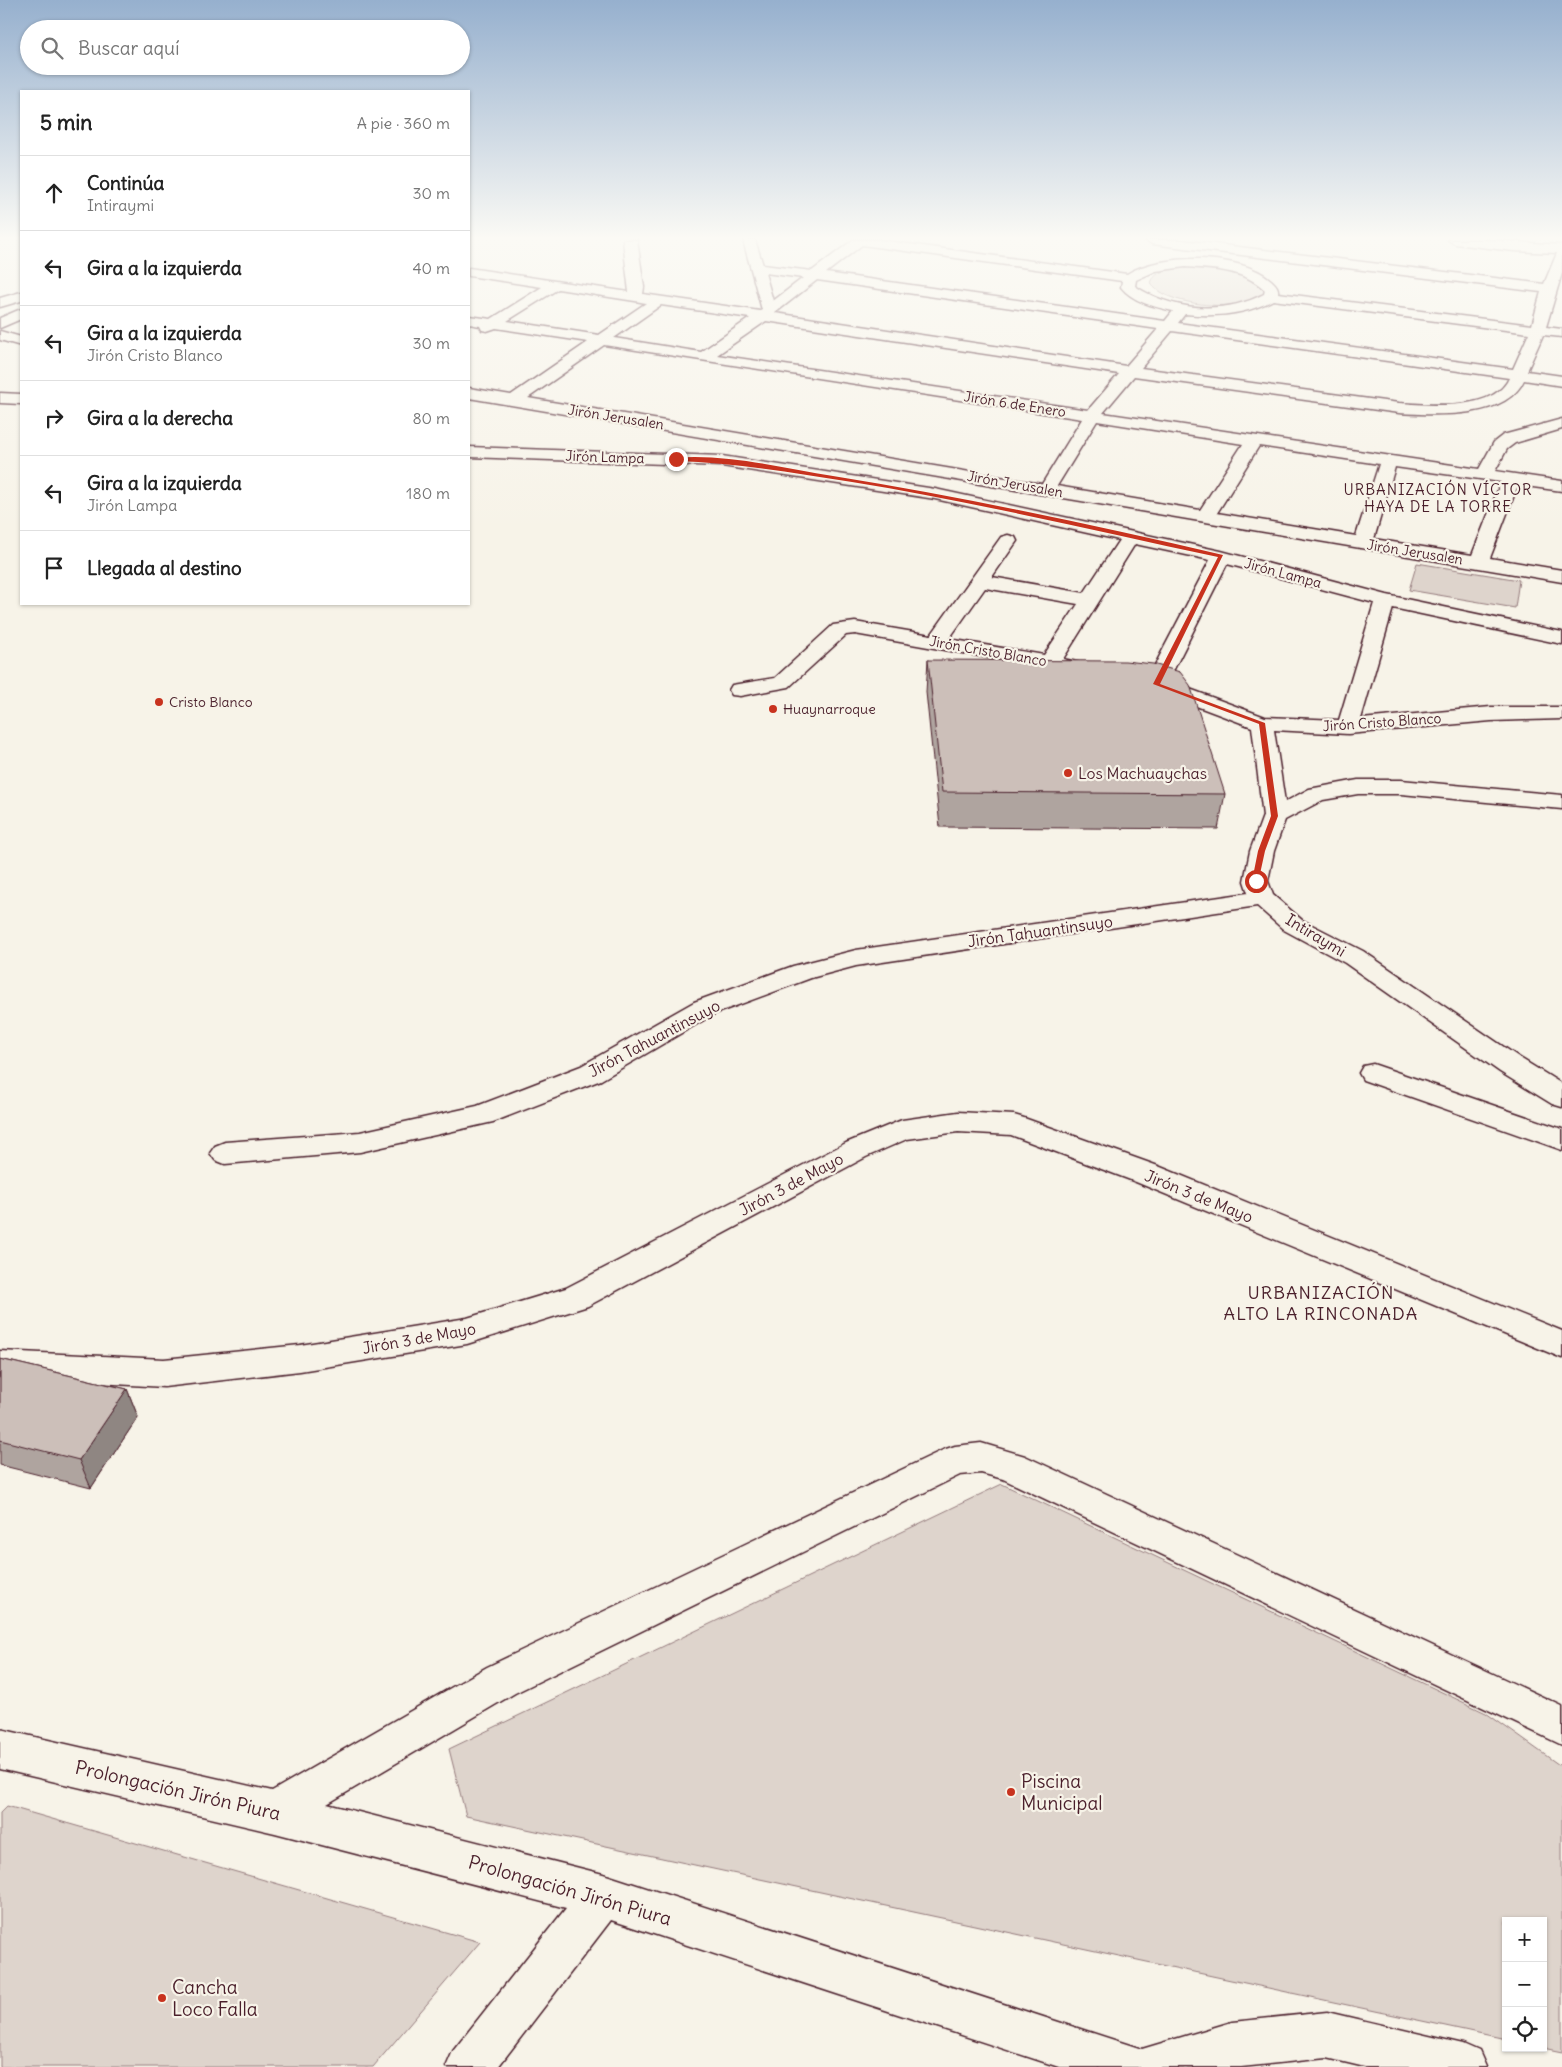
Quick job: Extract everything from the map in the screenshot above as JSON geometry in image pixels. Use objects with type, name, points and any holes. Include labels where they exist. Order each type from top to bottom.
[{"type":"street","points":[[4,336],[20,342]]},
{"type":"street","name":"Jirón 6 de Enero","points":[[585,336],[704,357],[1562,486]]},
{"type":"street","points":[[515,400],[606,336]]},
{"type":"street","points":[[704,357],[733,336]]},
{"type":"street","points":[[914,336],[1131,371],[1399,408],[1440,410],[1470,407],[1495,400],[1512,389],[1535,336]]},
{"type":"street","points":[[1048,489],[1091,416],[1159,336]]},
{"type":"street","points":[[1244,336],[1562,381]]},
{"type":"street","name":"Jirón Jerusalen","points":[[470,393],[1562,576]]},
{"type":"street","points":[[0,398],[20,399]]},
{"type":"street","points":[[1484,475],[1500,446],[1509,439],[1562,424]]},
{"type":"street","points":[[1205,517],[1254,440]]},
{"type":"street","name":"Jirón Lampa","points":[[470,452],[722,461],[936,494],[1221,556],[1385,600],[1562,638]]},
{"type":"street","points":[[1363,543],[1388,460]]},
{"type":"street","points":[[1479,562],[1511,479]]},
{"type":"street","points":[[1051,661],[1130,537]]},
{"type":"street","points":[[936,642],[1008,541]]},
{"type":"street","name":"Jirón Cristo Blanco","points":[[1221,556],[1146,682],[1262,723],[1348,727],[1490,714],[1562,713]]},
{"type":"street","points":[[980,581],[1090,600]]},
{"type":"street","points":[[1348,727],[1385,600]]},
{"type":"street","name":"Jirón Cristo Blanco","points":[[740,690],[752,690],[782,683],[840,629],[855,628],[1051,661],[1099,672]]},
{"type":"street","points":[[1262,723],[1274,816],[1262,851],[1256,881],[1262,898]]},
{"type":"street","points":[[1274,816],[1317,794],[1358,787],[1401,787],[1562,802]]},
{"type":"street","name":"Intiraymi","points":[[1262,898],[1293,924],[1354,958],[1510,1065],[1562,1097]]},
{"type":"street","name":"Jirón Tahuantinsuyo","points":[[225,1153],[360,1142],[482,1115],[591,1072],[704,1008],[802,972],[856,958],[1262,898]]},
{"type":"street","points":[[1373,1073],[1562,1140]]},
{"type":"street","name":"Jirón 3 de Mayo","points":[[0,1364],[164,1373],[300,1358],[467,1331],[577,1297],[856,1150],[902,1130],[958,1122],[1014,1125],[1147,1174],[1562,1345]]},
{"type":"street","points":[[275,1812],[501,1680],[954,1461],[981,1458],[1012,1467],[1559,1727]]},
{"type":"street","name":"Prolongación Jirón Piura","points":[[0,1750],[275,1812],[603,1896],[1130,2067]]},
{"type":"street","points":[[469,2067],[603,1896]]},
{"type":"street","points":[[1153,2067],[1232,2045],[1327,2035],[1463,2067]]},
{"type":"shaded area","points":[[1417,563],[1519,580],[1515,608],[1409,590]]},
{"type":"shaded area","name":"Piscina Municipal","points":[[1002,1484],[1486,1713],[1562,1767],[1562,2052],[1547,2049],[1547,1917],[1502,1917],[1502,2038],[466,1816],[449,1749]]},
{"type":"shaded area","name":"Cancha Loco Falla","points":[[7,1806],[480,1942],[373,2067],[0,2067],[0,1813]]},
{"type":"building","name":"Los Machuaychas","points":[[928,660],[1125,661],[1153,664],[1180,672],[1190,685],[1225,794],[942,792]]},
{"type":"building","points":[[0,1359],[127,1389],[79,1460],[0,1440]]},
{"type":"place","name":"Cristo Blanco","points":[[159,702]]},
{"type":"place","name":"Huaynarroque","points":[[773,709]]},
{"type":"place","name":"Los Machuaychas","points":[[1068,773]]},
{"type":"place","name":"Piscina Municipal","points":[[1011,1792]]},
{"type":"place","name":"Cancha Loco Falla","points":[[162,1998]]},
{"type":"district","name":"URBANIZACIÓN VÍCTOR HAYA DE LA TORRE","points":[[1438,498]]},
{"type":"district","name":"URBANIZACIÓN ALTO LA RINCONADA","points":[[1321,1304]]},
{"type":"route","points":[[676,459],[755,465],[936,494],[1221,556],[1156,684],[1262,723],[1274,816],[1262,851],[1256,881]]}]
